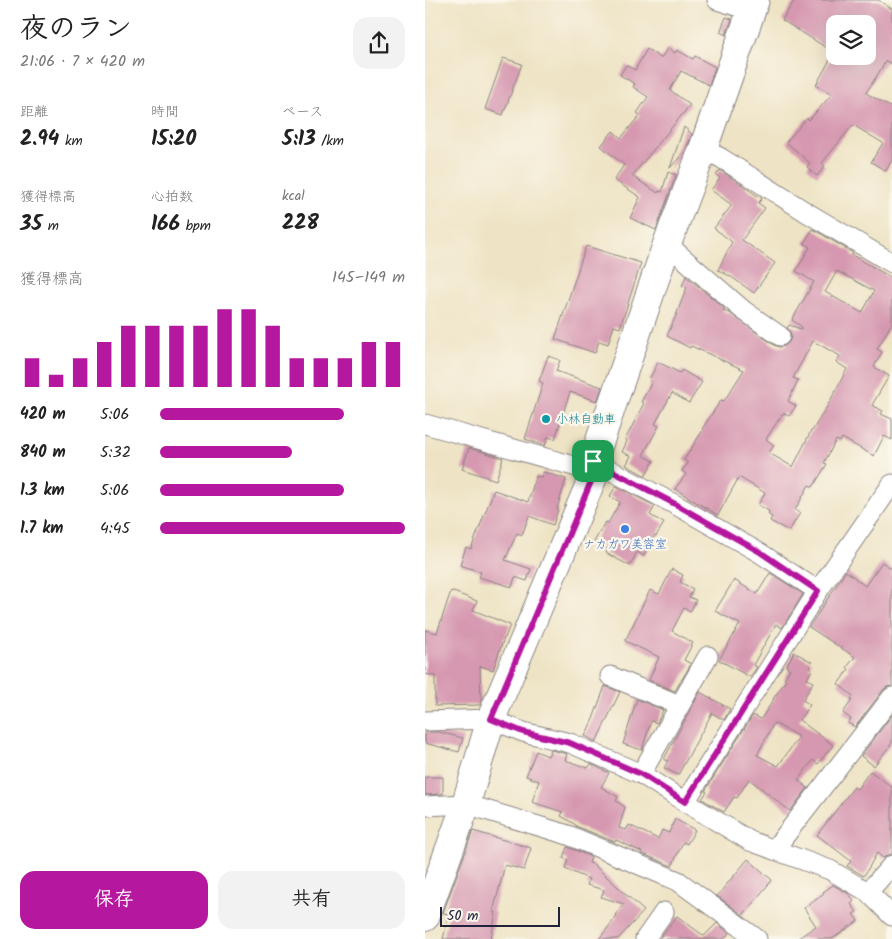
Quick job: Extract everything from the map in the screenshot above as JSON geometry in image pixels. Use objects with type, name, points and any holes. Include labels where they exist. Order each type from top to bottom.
[{"type":"street","points":[[425,917],[466,804],[491,719],[594,466],[667,244],[754,6],[717,0]]},
{"type":"street","points":[[703,149],[721,158],[806,212],[892,263]]},
{"type":"street","points":[[667,244],[743,310],[781,336]]},
{"type":"street","points":[[425,424],[594,466],[677,505],[760,552],[818,591]]},
{"type":"street","points":[[685,802],[818,591],[892,484]]},
{"type":"street","points":[[641,774],[708,656]]},
{"type":"street","points":[[610,676],[679,705]]},
{"type":"street","points":[[774,850],[892,697]]},
{"type":"street","points":[[425,721],[491,719],[523,732],[570,743],[641,774],[751,841],[830,870],[868,892],[892,916]]},
{"type":"street","points":[[425,806],[466,804],[568,835],[678,881],[757,939]]},
{"type":"street","points":[[868,892],[892,865]]},
{"type":"street","points":[[645,939],[665,912]]},
{"type":"building","points":[[795,0],[878,0],[892,9],[892,64],[886,61],[866,93],[892,108],[892,160],[886,171],[871,162],[883,143],[853,125],[822,163],[825,166],[817,176],[807,167],[810,163],[786,142],[832,94],[816,85],[827,65],[876,65],[876,15],[826,15],[826,47],[782,20]]},
{"type":"building","points":[[726,17],[732,19],[726,35],[720,32]]},
{"type":"building","points":[[668,48],[675,53],[677,50],[693,59],[695,56],[715,67],[709,85],[681,71],[670,90],[690,105],[632,176],[658,193],[659,191],[662,192],[668,172],[676,175],[656,230],[630,218],[640,197],[614,180],[624,165],[601,146],[613,131],[621,138],[640,115],[637,113],[648,97],[633,87],[635,84],[620,75],[626,65],[635,70],[647,49],[661,58]]},
{"type":"building","points":[[503,58],[522,64],[503,115],[485,109]]},
{"type":"building","points":[[684,127],[692,134],[686,150],[670,168]]},
{"type":"building","points":[[720,170],[762,199],[758,203],[765,208],[742,240],[775,263],[754,293],[718,270],[732,242],[714,228],[732,205],[711,190],[720,178],[716,175]]},
{"type":"building","points":[[813,229],[853,253],[852,255],[892,278],[892,323],[877,349],[882,352],[874,367],[889,376],[872,405],[883,411],[881,414],[892,419],[892,440],[884,436],[874,456],[842,438],[840,442],[836,440],[824,463],[827,464],[813,487],[809,485],[795,510],[800,513],[789,531],[770,521],[772,517],[768,514],[769,511],[758,505],[765,493],[739,477],[718,515],[675,489],[686,474],[682,471],[688,463],[684,460],[721,400],[724,401],[744,370],[691,346],[690,348],[667,336],[687,287],[682,286],[686,276],[724,308],[723,311],[730,313],[774,345],[779,347],[785,346],[791,337],[787,328],[789,325],[801,329],[802,327],[792,320],[814,282],[796,271],[810,247],[804,243]],"holes":[[[837,271],[874,291],[862,313],[825,292]],[[813,341],[840,356],[836,362],[847,369],[828,405],[811,431],[793,467],[769,453],[774,445],[766,439],[783,413],[789,416],[796,406],[788,401],[798,380],[793,378]]]},
{"type":"building","points":[[586,246],[641,263],[620,328],[614,326],[608,344],[599,341],[595,353],[555,339]]},
{"type":"building","points":[[548,356],[560,360],[556,371],[602,387],[597,401],[570,392],[555,439],[548,437],[545,446],[525,439],[543,383],[539,381]]},
{"type":"building","points":[[658,362],[680,373],[682,370],[702,382],[689,403],[672,393],[655,424],[659,426],[643,455],[654,461],[646,476],[626,465],[631,456],[622,452],[627,441],[625,440],[644,403],[641,402],[652,382],[649,380]]},
{"type":"building","points":[[469,448],[503,458],[496,480],[462,469]]},
{"type":"building","points":[[543,472],[566,479],[553,525],[529,516],[522,535],[517,533],[505,560],[531,569],[527,581],[515,577],[512,587],[479,577],[481,572],[460,565],[466,547],[471,549],[494,490],[528,502],[536,476],[541,477]]},
{"type":"building","points":[[616,486],[655,506],[650,515],[664,523],[644,556],[637,552],[630,566],[606,553],[608,549],[594,542],[605,522],[608,523],[620,502],[610,496]]},
{"type":"building","points":[[882,562],[892,569],[892,686],[883,690],[855,727],[848,723],[851,719],[843,713],[853,696],[838,684],[855,657],[809,627],[846,571],[865,586]]},
{"type":"building","points":[[672,569],[683,575],[680,582],[693,589],[689,597],[696,600],[690,612],[684,608],[672,631],[693,643],[684,660],[691,664],[675,691],[649,680],[659,657],[625,641],[650,590],[659,594]]},
{"type":"building","points":[[770,573],[803,594],[782,628],[776,624],[753,665],[757,667],[750,677],[719,660],[740,624],[715,611],[734,580],[757,594]]},
{"type":"building","points":[[451,591],[477,601],[473,610],[510,625],[493,670],[480,666],[480,705],[435,706],[435,676],[425,674],[425,630],[437,633]]},
{"type":"building","points":[[794,652],[812,662],[809,667],[812,669],[807,679],[813,682],[803,700],[810,705],[799,720],[833,745],[818,764],[813,760],[798,780],[808,788],[790,811],[749,779],[737,798],[734,797],[724,812],[702,799],[707,792],[705,791],[753,715],[761,719],[786,680],[784,679],[790,669],[786,667]],"holes":[[[774,723],[799,737],[778,766],[757,755]]]},
{"type":"building","points":[[605,686],[620,692],[596,742],[585,736]]},
{"type":"building","points":[[700,692],[730,709],[724,720],[712,713],[678,775],[664,768],[668,761],[664,759]]},
{"type":"building","points":[[637,699],[663,710],[657,723],[651,721],[642,750],[623,744]]},
{"type":"building","points":[[892,715],[892,743],[874,766],[861,756]]},
{"type":"building","points":[[425,732],[439,732],[463,738],[459,752],[425,743]]},
{"type":"building","points":[[551,750],[567,754],[565,760],[588,768],[591,764],[609,773],[601,787],[618,797],[616,801],[625,807],[619,828],[626,830],[629,825],[658,839],[662,830],[669,833],[675,819],[695,830],[687,844],[683,842],[672,866],[616,840],[615,842],[576,826],[561,816],[563,812],[532,802],[539,781],[526,776],[536,751],[548,756]]},
{"type":"building","points":[[870,771],[892,787],[892,854],[883,858],[877,853],[864,876],[847,866],[851,861],[817,835],[854,787],[857,789]]},
{"type":"building","points":[[425,777],[443,777],[443,794],[425,795]]},
{"type":"building","points":[[473,831],[531,848],[524,870],[505,865],[493,912],[496,912],[491,939],[443,939],[449,914],[443,913]]},
{"type":"building","points":[[567,847],[591,857],[589,863],[593,864],[644,911],[618,939],[599,939],[624,904],[601,897],[604,890],[587,885],[589,879],[565,869],[568,860],[563,858]]},
{"type":"building","points":[[748,859],[772,880],[743,915],[717,896]]},
{"type":"building","points":[[833,885],[849,894],[854,901],[851,904],[857,912],[853,914],[858,921],[832,939],[797,939],[816,926],[804,908]]},
{"type":"building","points":[[677,916],[704,936],[717,923],[729,933],[724,939],[659,939]]},
{"type":"place","name":"小林自動車","points":[[546,419]]},
{"type":"place","name":"ナカガワ美容室","points":[[625,529]]},
{"type":"route","points":[[593,461],[677,505],[760,552],[818,591],[685,802],[641,774],[570,743],[523,732],[491,719],[595,472],[593,461]]}]
